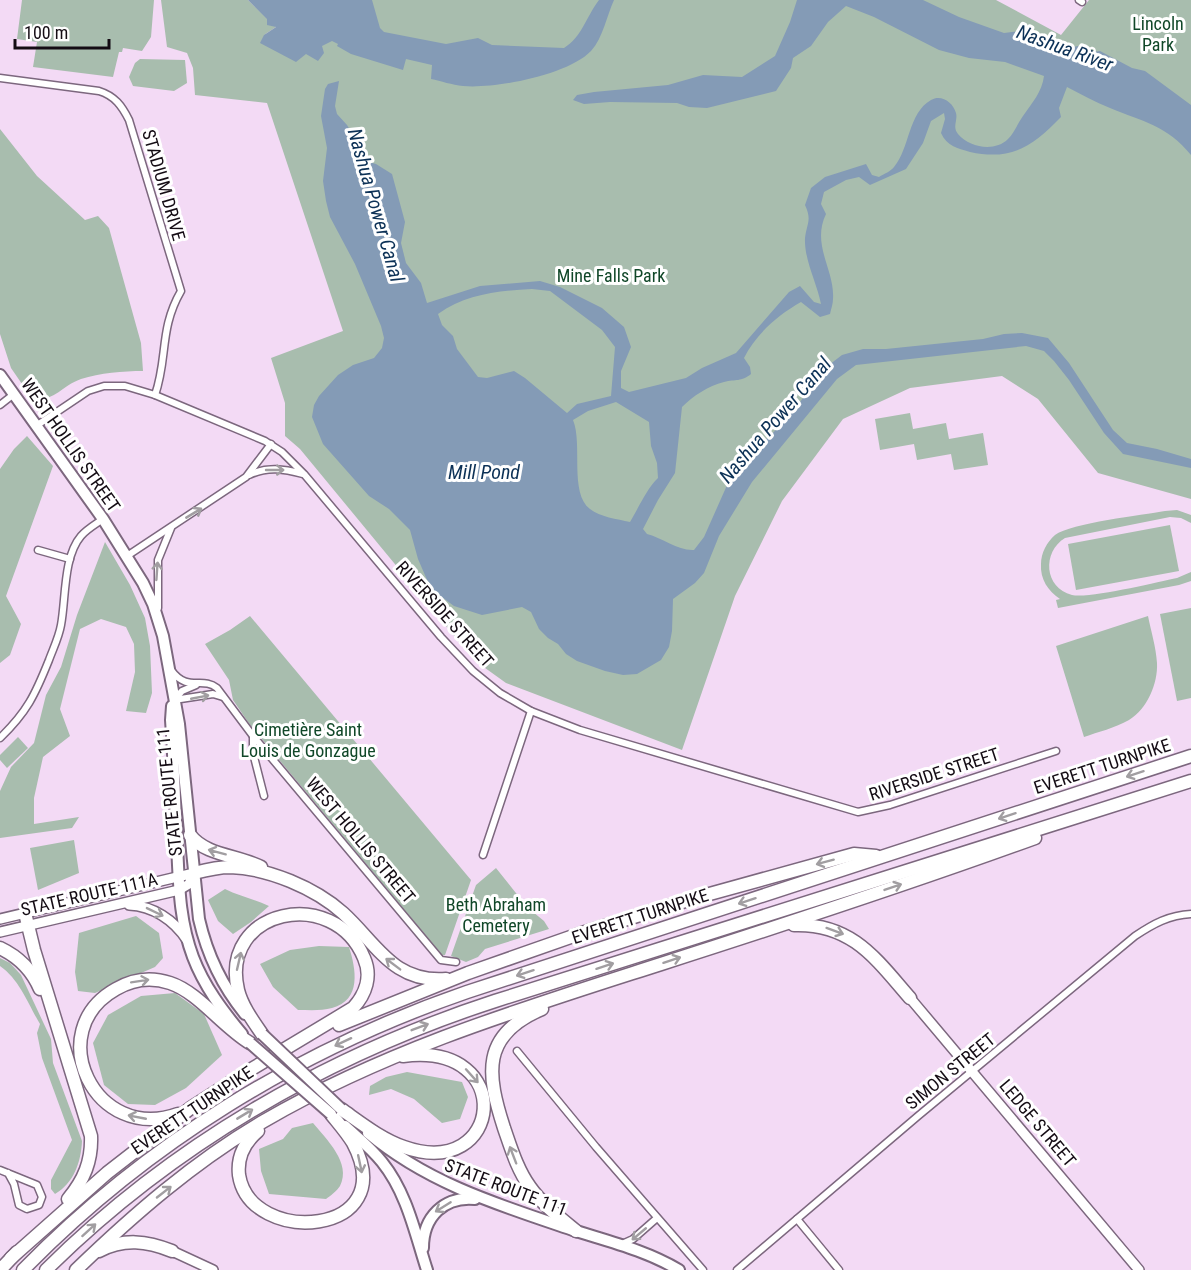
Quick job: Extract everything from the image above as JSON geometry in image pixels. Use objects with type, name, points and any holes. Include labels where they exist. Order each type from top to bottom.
[{"type":"highway","name":"EVERETT TURNPIKE","points":[[22,1270],[90,1206],[162,1149],[238,1098],[339,1044],[445,1000],[1191,756]]},
{"type":"highway","points":[[76,1270],[144,1208],[254,1127],[378,1063],[464,1028],[778,927],[998,851],[1186,782]]},
{"type":"highway","name":"EVERETT TURNPIKE","points":[[46,1270],[130,1195],[204,1140],[283,1092],[386,1041],[451,1015],[506,997],[1186,782]]},
{"type":"highway","points":[[190,835],[204,848],[247,860],[332,903],[385,958],[403,971],[437,979],[453,978],[622,920],[854,854],[882,857]]},
{"type":"highway","points":[[194,873],[220,868],[237,868],[286,880]]},
{"type":"highway","points":[[11,1258],[107,1173],[192,1107],[276,1054],[347,1014],[363,995],[368,978],[365,960],[355,942],[341,929],[317,916],[296,913],[271,919],[251,935],[240,955],[237,981],[243,1003],[262,1034]]},
{"type":"highway","points":[[0,1270],[68,1199],[86,1173],[90,1158],[91,1136],[26,919]]},
{"type":"highway","points":[[778,927],[812,926],[847,936],[869,951],[910,998]]},
{"type":"highway","points":[[0,948],[18,958],[35,978],[81,1101]]},
{"type":"highway","points":[[276,1054],[333,1027],[468,973]]},
{"type":"highway","points":[[576,1231],[542,1201],[520,1170],[495,1099],[491,1080],[492,1066],[501,1040],[520,1020],[616,978]]},
{"type":"highway","points":[[192,1107],[171,1116],[144,1119],[128,1116],[114,1109],[98,1096],[87,1078],[81,1054],[86,1023],[98,1003],[127,983],[144,980],[163,981],[185,990],[231,1031],[250,1043]]},
{"type":"highway","points":[[336,1112],[389,1141],[416,1151],[451,1150],[467,1142],[477,1132],[484,1115],[484,1097],[477,1080],[464,1067],[441,1057],[419,1055],[398,1057],[378,1063]]},
{"type":"highway","points":[[296,1104],[252,1136],[244,1147],[239,1164],[241,1183],[248,1196],[264,1210],[286,1220],[314,1223],[333,1219],[348,1209],[359,1194],[362,1176],[358,1155],[336,1112]]},
{"type":"highway","points":[[88,1258],[106,1247],[129,1242],[149,1243],[172,1251]]},
{"type":"main road","name":"WEST HOLLIS STREET","points":[[0,375],[103,519],[148,594],[158,618],[170,667],[173,700]]},
{"type":"main road","name":"STATE ROUTE 111","points":[[173,700],[179,724],[199,919],[212,960],[228,991],[262,1034],[390,1172],[405,1202],[426,1266]]},
{"type":"main road","name":"STATE ROUTE 111","points":[[173,700],[171,720],[182,918],[198,969],[212,994],[250,1043],[336,1112],[422,1171],[467,1193],[619,1244],[656,1258],[679,1270]]},
{"type":"main road","name":"STATE ROUTE 111A","points":[[0,932],[26,919],[194,873]]},
{"type":"main road","name":"STATE ROUTE 111A","points":[[0,919],[26,919],[109,906],[179,890],[189,884],[194,873]]},
{"type":"main road","points":[[109,906],[136,905],[152,910],[173,923],[188,943]]},
{"type":"main road","name":"LEDGE STREET","points":[[910,998],[1139,1270]]},
{"type":"main road","points":[[426,1266],[423,1242],[425,1229],[431,1217],[440,1208],[461,1199],[499,1204]]},
{"type":"main road","points":[[172,1251],[213,1270]]},
{"type":"street","name":"STADIUM DRIVE","points":[[0,78],[102,92],[117,101],[129,120],[181,291],[170,313],[166,328],[155,395]]},
{"type":"street","name":"RIVERSIDE STREET","points":[[36,426],[75,398],[96,388],[121,385],[155,395],[271,444],[304,474],[441,637],[473,671],[500,693],[531,711],[580,730],[858,812],[880,808],[1056,751]]},
{"type":"street","points":[[0,405],[14,394]]},
{"type":"street","points":[[246,477],[271,444]]},
{"type":"street","points":[[127,556],[258,471],[270,469],[304,474]]},
{"type":"street","points":[[0,738],[27,709],[55,644],[61,625],[70,559],[74,547],[82,535],[103,519]]},
{"type":"street","points":[[158,618],[156,585],[158,560],[172,526]]},
{"type":"street","points":[[38,550],[70,559]]},
{"type":"street","name":"WEST HOLLIS STREET","points":[[170,667],[179,678],[196,685],[214,685],[253,736],[441,960],[456,962]]},
{"type":"street","points":[[173,700],[182,691],[196,685]]},
{"type":"street","points":[[173,700],[213,694],[226,699]]},
{"type":"street","points":[[483,855],[531,711]]},
{"type":"street","points":[[253,736],[253,753],[264,796]]},
{"type":"street","name":"SIMON STREET","points":[[737,1270],[1135,936],[1160,920],[1191,914]]},
{"type":"street","points":[[517,1051],[703,1270]]},
{"type":"street","points":[[0,1170],[8,1173],[37,1185],[42,1197],[39,1205],[32,1209],[20,1205],[8,1173]]},
{"type":"street","points":[[619,1244],[633,1239],[657,1218]]},
{"type":"street","points":[[797,1219],[839,1270]]},
{"type":"green space","points":[[22,0],[154,0],[151,37],[142,51],[123,48],[122,52],[119,52],[113,77],[33,67],[37,42],[17,39]]},
{"type":"green space","name":"Mine Falls Park","points":[[161,0],[248,0],[276,27],[264,35],[345,0],[996,0],[1061,35],[1089,0],[1191,0],[1191,499],[1098,473],[1038,399],[1002,376],[910,388],[843,419],[782,501],[735,596],[682,750],[506,683],[474,660],[300,449],[285,436],[285,403],[271,358],[343,331],[267,103],[195,95],[193,68],[187,53],[167,47]]},
{"type":"green space","points":[[140,59],[185,60],[187,83],[174,91],[133,86],[129,77],[135,63]]},
{"type":"green space","points":[[0,129],[37,176],[85,220],[98,216],[109,228],[141,343],[143,371],[88,377],[74,382],[48,398],[33,400],[11,368],[0,334]]},
{"type":"green space","points":[[910,413],[913,429],[946,423],[949,439],[983,433],[988,465],[954,470],[951,454],[917,460],[914,444],[880,450],[875,419]]},
{"type":"green space","points":[[27,436],[53,466],[6,596],[21,624],[10,655],[0,663],[0,469],[14,449]]},
{"type":"green space","points":[[1177,510],[1191,515],[1191,523],[1181,518],[1170,517],[1065,538],[1052,552],[1049,569],[1051,578],[1063,591],[1081,596],[1123,590],[1177,578],[1191,572],[1191,581],[1058,608],[1056,600],[1060,599],[1046,584],[1041,569],[1043,552],[1055,535],[1091,523]]},
{"type":"green space","points":[[1170,525],[1179,571],[1076,590],[1068,544]]},
{"type":"green space","points":[[105,542],[130,585],[145,618],[150,646],[152,693],[146,713],[126,711],[135,672],[134,644],[126,627],[101,619],[80,629],[60,709],[70,736],[43,757],[34,798],[34,824],[79,817],[72,828],[0,838],[0,791],[11,767],[34,743],[46,695],[61,667],[77,615]]},
{"type":"green space","points":[[1191,608],[1191,698],[1177,701],[1160,614]]},
{"type":"green space","name":"Cimetière Saint Louis de Gonzague","points":[[250,616],[471,880],[445,955],[442,955],[250,725],[233,700],[229,680],[205,644]]},
{"type":"green space","points":[[1148,616],[1155,645],[1157,671],[1146,703],[1129,720],[1084,737],[1056,646]]},
{"type":"green space","points":[[18,737],[28,748],[7,768],[0,760],[0,755]]},
{"type":"green space","points":[[74,840],[79,873],[38,890],[30,848]]},
{"type":"green space","name":"Beth Abraham Cemetery","points":[[496,868],[527,907],[544,921],[549,929],[485,949],[478,957],[466,962],[451,956],[476,885]]},
{"type":"green space","points":[[225,889],[269,906],[233,934],[218,921],[208,900]]},
{"type":"green space","points":[[136,916],[159,933],[163,958],[155,967],[95,993],[78,991],[75,972],[79,933]]},
{"type":"green space","points":[[319,946],[349,947],[355,974],[352,991],[342,1004],[332,1008],[298,1010],[273,987],[260,964],[290,950]]},
{"type":"green space","points":[[0,958],[10,963],[21,975],[51,1039],[53,1063],[82,1141],[80,1157],[72,1178],[55,1194],[51,1189],[51,1180],[72,1140],[42,1058],[37,1033],[40,1024],[18,985],[0,966]]},
{"type":"green space","points":[[175,993],[204,1014],[222,1055],[186,1088],[155,1105],[128,1104],[104,1085],[93,1043],[108,1015],[141,996]]},
{"type":"green space","points":[[407,1072],[462,1082],[468,1097],[460,1119],[442,1123],[414,1099],[391,1089],[369,1095],[370,1086],[386,1077]]},
{"type":"green space","points":[[313,1123],[340,1160],[343,1177],[340,1186],[326,1199],[269,1194],[261,1171],[259,1149],[283,1139],[292,1128]]},
{"type":"water","points":[[248,0],[372,0],[380,28],[384,32],[446,44],[478,38],[492,45],[564,48],[580,32],[599,0],[614,0],[599,40],[580,60],[530,79],[477,86],[431,79],[432,65],[406,59],[403,70],[351,54],[332,41],[322,46],[324,53],[318,61],[306,54],[296,62],[260,43],[264,35],[276,27],[267,25],[267,19]]},
{"type":"water","name":"Mill Pond","points":[[797,0],[923,0],[959,17],[1004,33],[1027,30],[1068,48],[1078,46],[1087,53],[1100,51],[1132,68],[1145,71],[1191,105],[1191,155],[1164,131],[1104,106],[1067,87],[1059,108],[1061,117],[1041,136],[1021,149],[1010,153],[985,154],[957,148],[949,144],[941,133],[945,119],[944,113],[931,121],[923,143],[906,169],[870,185],[859,177],[846,180],[824,192],[821,204],[826,214],[821,236],[833,288],[830,314],[820,317],[801,302],[792,307],[768,326],[749,349],[744,358],[750,367],[751,374],[741,379],[712,386],[696,395],[682,407],[675,473],[643,529],[647,534],[682,548],[694,550],[704,537],[732,474],[747,455],[789,416],[829,365],[842,355],[863,349],[886,349],[983,339],[1004,334],[1022,333],[1048,338],[1069,363],[1113,430],[1127,443],[1191,459],[1191,468],[1123,454],[1104,433],[1069,380],[1044,351],[1026,346],[856,365],[837,379],[752,482],[719,536],[704,573],[695,583],[673,599],[669,647],[661,660],[637,674],[623,675],[605,671],[577,661],[566,654],[558,644],[539,629],[531,612],[522,607],[482,615],[454,606],[431,589],[418,559],[410,530],[389,509],[369,496],[323,444],[312,417],[314,405],[319,396],[338,375],[353,365],[374,358],[382,348],[384,338],[355,264],[330,217],[326,201],[323,181],[327,148],[321,116],[325,89],[328,84],[339,81],[335,106],[337,114],[356,140],[358,159],[376,164],[392,174],[405,222],[401,243],[406,263],[421,283],[427,303],[480,286],[540,281],[560,287],[602,308],[624,327],[631,347],[621,371],[621,388],[629,392],[686,378],[736,353],[789,292],[800,286],[814,302],[821,304],[805,246],[809,218],[805,205],[811,188],[825,177],[866,164],[872,175],[879,177],[891,170],[899,159],[918,113],[923,106],[935,98],[946,100],[952,105],[956,116],[956,131],[969,143],[990,147],[1003,143],[1012,134],[1043,82],[1044,76],[1005,62],[969,58],[939,50],[874,17],[846,6],[828,22],[811,46],[793,58],[791,68],[776,91],[707,108],[689,107],[677,103],[584,104],[573,100],[577,95],[668,85],[703,75],[742,77],[775,56]],"holes":[[[532,289],[550,291],[602,330],[615,347],[611,396],[577,404],[567,413],[514,371],[487,378],[478,377],[457,349],[453,336],[442,325],[438,314],[471,298]],[[616,402],[649,422],[651,446],[657,463],[658,478],[646,493],[630,522],[604,516],[590,509],[584,502],[578,480],[577,442],[573,420],[588,411]]]},
{"type":"park label","name":"Lincoln Park","points":[[1158,33]]},
{"type":"water label","name":"Nashua River","points":[[1065,48]]},
{"type":"water label","name":"Nashua Power Canal","points":[[376,205]]},
{"type":"water label","name":"Nashua Power Canal","points":[[775,420]]}]
